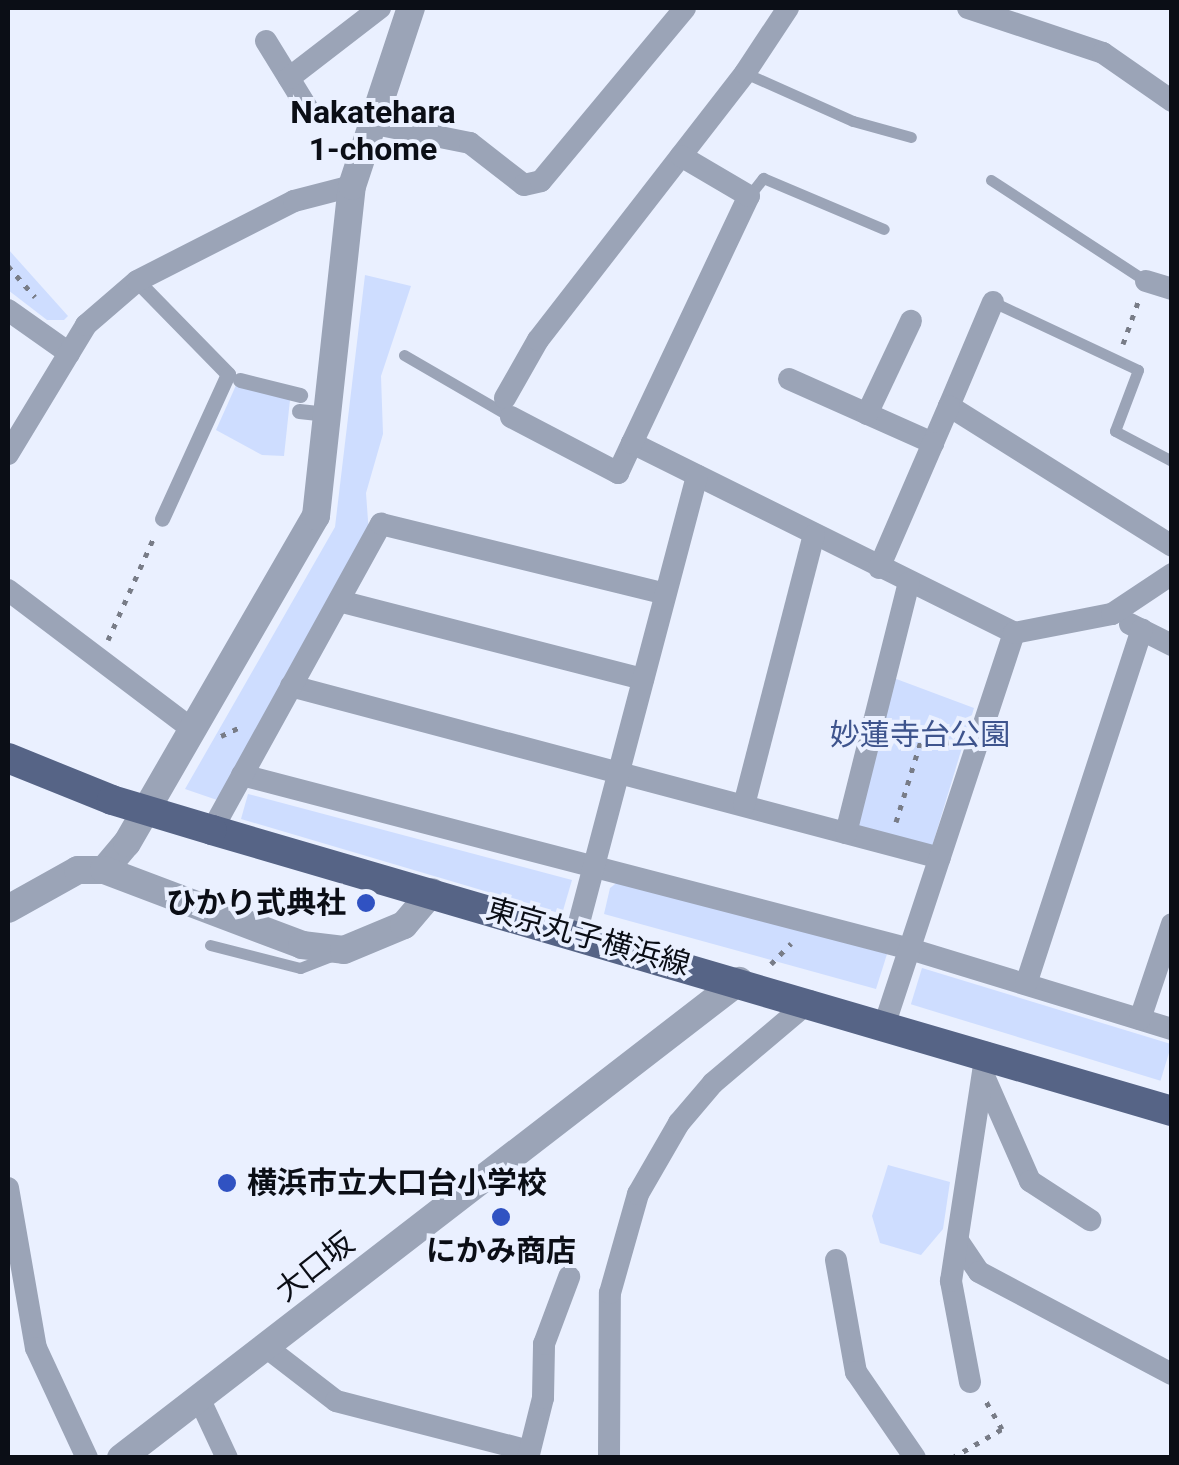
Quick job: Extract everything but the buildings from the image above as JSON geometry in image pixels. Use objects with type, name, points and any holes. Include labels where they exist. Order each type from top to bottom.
[{"type":"main road","name":"東京丸子横浜線","points":[[8,758],[112,800],[885,1023],[984,1064],[1172,1111]]},
{"type":"street","points":[[289,78],[380,8]]},
{"type":"street","points":[[104,870],[203,734],[316,516],[352,186],[411,8]]},
{"type":"street","points":[[370,123],[470,143],[524,185],[540,181],[686,8]]},
{"type":"street","points":[[681,156],[749,196],[618,473],[508,408],[549,325],[745,73],[788,8]]},
{"type":"street","points":[[968,8],[1103,53],[1172,100]]},
{"type":"street","points":[[266,41],[309,110]]},
{"type":"street","points":[[8,454],[86,325],[138,282],[294,201],[352,186]]},
{"type":"street","points":[[1146,281],[1172,288]]},
{"type":"street","points":[[138,282],[228,374],[162,519]]},
{"type":"street","points":[[879,568],[993,302]]},
{"type":"street","points":[[8,310],[69,353]]},
{"type":"street","points":[[866,414],[910,321]]},
{"type":"street","points":[[789,379],[933,443]]},
{"type":"street","points":[[240,380],[327,414]]},
{"type":"street","points":[[949,406],[1172,546]]},
{"type":"street","points":[[632,443],[1014,633],[1112,614],[1172,574]]},
{"type":"street","points":[[576,934],[697,476]]},
{"type":"street","points":[[212,830],[381,524],[665,594]]},
{"type":"street","points":[[744,805],[814,535]]},
{"type":"street","points":[[846,833],[909,583]]},
{"type":"street","points":[[8,590],[203,734]]},
{"type":"street","points":[[338,601],[643,679]]},
{"type":"street","points":[[1112,614],[1172,645]]},
{"type":"street","points":[[1026,984],[1142,630]]},
{"type":"street","points":[[885,1023],[1014,633]]},
{"type":"street","points":[[286,696],[620,772],[940,858]]},
{"type":"street","points":[[242,776],[910,948],[1172,1029]]},
{"type":"street","points":[[8,909],[78,870],[104,870],[302,944],[344,950],[404,925],[432,892]]},
{"type":"street","points":[[1140,1020],[1172,924]]},
{"type":"street","name":"大口坂","points":[[121,1458],[739,981]]},
{"type":"street","points":[[609,1458],[610,1293],[638,1194],[680,1123],[713,1083],[810,1002]]},
{"type":"street","points":[[984,1064],[1030,1181],[1090,1220]]},
{"type":"street","points":[[970,1382],[951,1281],[984,1064]]},
{"type":"street","points":[[8,1188],[36,1348],[87,1458]]},
{"type":"street","points":[[958,1241],[979,1272],[1172,1374]]},
{"type":"street","points":[[836,1260],[856,1372],[915,1458]]},
{"type":"street","points":[[266,1346],[336,1401],[529,1454],[544,1398],[544,1344],[569,1278]]},
{"type":"street","points":[[199,1398],[228,1458]]},
{"type":"lane","points":[[745,73],[853,121],[911,137]]},
{"type":"lane","points":[[749,196],[763,178],[884,229]]},
{"type":"lane","points":[[991,180],[1146,281]]},
{"type":"lane","points":[[993,302],[1138,370],[1114,431],[1172,462]]},
{"type":"lane","points":[[404,355],[508,408]]},
{"type":"lane","points":[[210,945],[300,968],[344,950]]},
{"type":"path","points":[[1117,360],[1146,281]]},
{"type":"path","points":[[99,660],[162,519]]},
{"type":"path","points":[[203,734],[286,696]]},
{"type":"path","points":[[890,844],[923,734],[975,750]]},
{"type":"path","points":[[952,1458],[1002,1430],[970,1382]]},
{"type":"green space","points":[[8,249],[68,316],[64,320],[47,320],[8,290]]},
{"type":"green space","points":[[365,275],[411,286],[381,376],[383,434],[366,493],[369,534],[220,801],[185,789],[335,527]]},
{"type":"green space","points":[[237,383],[290,400],[284,456],[262,455],[216,430]]},
{"type":"green space","name":"妙蓮寺台公園","points":[[891,677],[974,708],[931,850],[853,830]]},
{"type":"green space","points":[[248,794],[572,880],[562,914],[241,819]]},
{"type":"green space","points":[[619,881],[887,954],[876,989],[604,914],[610,888]]},
{"type":"green space","points":[[922,968],[1172,1044],[1160,1081],[911,1004]]},
{"type":"green space","points":[[888,1165],[950,1182],[943,1229],[921,1255],[880,1243],[872,1216]]},
{"type":"place","name":"ひかり式典社","points":[[366,903]]},
{"type":"place","name":"横浜市立大口台小学校","points":[[227,1183]]},
{"type":"place","name":"にかみ商店","points":[[501,1217]]},
{"type":"district","name":"Nakatehara 1-chome","points":[[373,132]]}]
